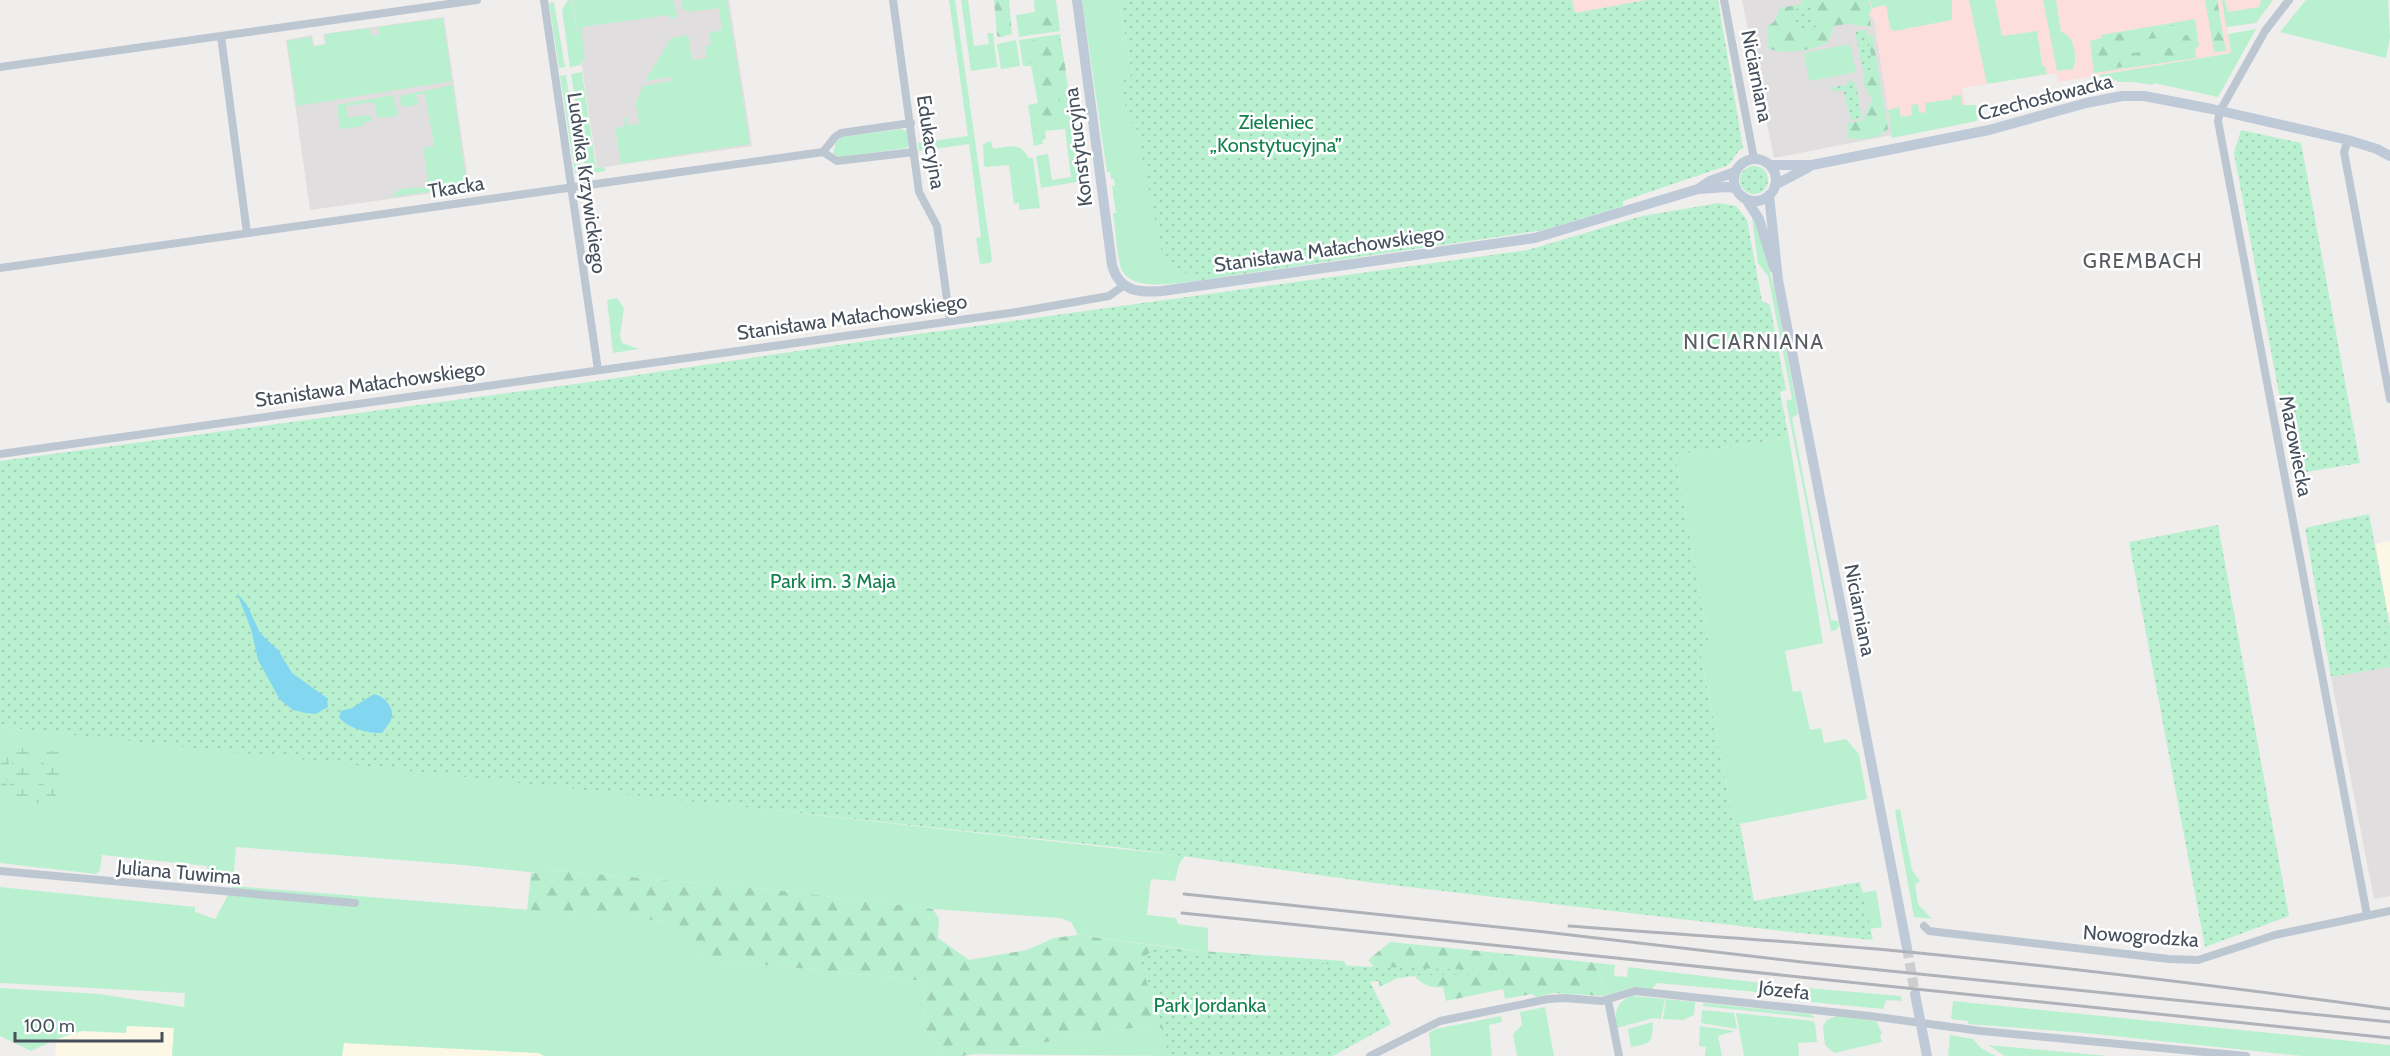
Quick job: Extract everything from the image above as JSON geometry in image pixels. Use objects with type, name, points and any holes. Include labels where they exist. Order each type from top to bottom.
[{"type":"street","points":[[0,67],[477,0]]},
{"type":"street","name":"Ludwika Krzywickiego","points":[[544,0],[598,370]]},
{"type":"street","name":"Edukacyjna","points":[[893,0],[919,192],[937,226],[950,321]]},
{"type":"street","name":"Konstytucyjna","points":[[1077,0],[1112,265],[1115,276],[1123,286]]},
{"type":"street","name":"Niciarniana","points":[[1724,0],[1754,159]]},
{"type":"street","points":[[2220,111],[2265,31],[2289,0]]},
{"type":"street","points":[[221,36],[247,233]]},
{"type":"street","name":"Czechosłowacka","points":[[1770,165],[1812,165],[1999,128],[2115,97],[2145,96],[2348,140],[2377,149],[2390,156]]},
{"type":"street","name":"Mazowiecka","points":[[2220,111],[2218,121],[2221,142],[2367,915]]},
{"type":"street","points":[[823,152],[841,133],[911,123]]},
{"type":"street","points":[[2348,140],[2344,152],[2390,399]]},
{"type":"street","name":"Tkacka","points":[[0,268],[823,152],[837,161],[914,152]]},
{"type":"street","points":[[1754,159],[1770,165],[1775,174],[1772,190],[1756,201],[1746,199],[1736,188],[1735,172],[1742,163],[1754,159]]},
{"type":"street","name":"Czechosłowacka","points":[[1772,190],[1788,176],[1812,165]]},
{"type":"street","name":"Stanisława Małachowskiego","points":[[1698,189],[1735,172]]},
{"type":"street","name":"Stanisława Małachowskiego","points":[[0,454],[950,321],[1109,296],[1123,286],[1139,291],[1162,291],[1535,238],[1698,189],[1727,186],[1736,188]]},
{"type":"street","name":"Niciarniana","points":[[1772,190],[1778,280]]},
{"type":"street","name":"Niciarniana","points":[[1746,199],[1759,219],[1778,280],[1906,948]]},
{"type":"street","name":"Juliana Tuwima","points":[[0,871],[355,903]]},
{"type":"street","name":"Nowogrodzka","points":[[1924,926],[1929,931],[2179,960],[2198,960],[2275,935],[2390,910]]},
{"type":"street","name":"Józefa","points":[[1370,1056],[1445,1019],[1548,999],[1608,1000],[1639,992],[2205,1054],[2247,1056]]},
{"type":"street","points":[[1915,994],[1927,1056]]},
{"type":"street","points":[[1608,1000],[1619,1056]]},
{"type":"shaded area","points":[[572,0],[729,0],[752,146],[597,168]]},
{"type":"shaded area","points":[[1572,0],[1646,0],[1574,13]]},
{"type":"shaded area","points":[[1742,0],[1839,0],[1874,18],[1892,135],[1774,158]]},
{"type":"shaded area","points":[[1839,0],[2273,0],[2256,23],[2227,27],[2231,53],[2058,82],[2056,73],[1962,88],[1968,117],[1892,135],[1874,18]]},
{"type":"shaded area","points":[[444,17],[469,188],[310,210],[286,40],[312,35],[314,46],[325,44],[323,34]]},
{"type":"shaded area","points":[[2390,541],[2390,612],[2387,613],[2376,544]]},
{"type":"shaded area","points":[[2390,667],[2390,896],[2374,899],[2331,677]]},
{"type":"shaded area","points":[[174,1020],[172,1056],[55,1056],[57,1039],[89,1029]]},
{"type":"shaded area","points":[[343,1043],[539,1053],[544,1056],[342,1056]]},
{"type":"green space","points":[[568,0],[572,0],[579,48],[573,0],[673,0],[677,16],[671,20],[669,15],[581,27],[585,60],[581,61],[581,65],[570,67],[562,10]]},
{"type":"green space","points":[[681,0],[727,0],[750,144],[621,164],[615,128],[625,126],[624,118],[627,117],[629,125],[639,124],[636,103],[643,86],[671,81],[671,77],[645,81],[671,38],[688,35],[692,60],[707,58],[705,46],[711,45],[709,33],[722,30],[719,8],[688,12],[682,8]]},
{"type":"green space","points":[[949,0],[955,0],[992,260],[990,263],[980,264],[976,238],[981,237],[969,144],[919,151],[918,143],[968,136]]},
{"type":"green space","points":[[961,0],[968,0],[974,46],[989,44],[987,33],[993,33],[997,67],[971,71]]},
{"type":"green space","points":[[994,0],[1009,0],[1012,34],[997,36]]},
{"type":"green space","points":[[1034,0],[1056,0],[1060,31],[1019,37],[1016,15],[1035,12]]},
{"type":"green space","points":[[1039,0],[1053,0],[1056,30],[1026,33],[1026,27],[1042,18]]},
{"type":"green space","points":[[1082,0],[1119,0],[1132,74],[1128,119],[1136,127],[1202,280],[1145,284],[1126,276],[1121,268],[1113,213],[1116,213],[1112,186],[1115,186],[1114,179],[1111,179],[1110,172],[1107,172]]},
{"type":"green space","name":"Zieleniec „Konstytucyjna”","points":[[1119,0],[1572,0],[1575,13],[1646,0],[1718,0],[1743,148],[1726,166],[1623,201],[1623,206],[1544,230],[1202,280],[1164,263],[1136,127],[1128,119],[1121,83],[1132,74]]},
{"type":"green space","points":[[1802,0],[1869,0],[1872,11],[1869,13],[1871,27],[1846,24],[1834,26],[1827,43],[1805,50],[1789,52],[1767,48],[1768,26],[1774,22],[1780,8],[1802,4]]},
{"type":"green space","points":[[1870,0],[1952,0],[1952,20],[1894,31],[1890,28],[1886,5],[1872,8]]},
{"type":"green space","points":[[1969,0],[1995,0],[2002,36],[2037,31],[2042,65],[2047,74],[1987,84]]},
{"type":"green space","points":[[2043,0],[2056,0],[2061,32],[2069,37],[2074,47],[2073,69],[2057,71]]},
{"type":"green space","points":[[2205,0],[2217,0],[2226,51],[2214,52]]},
{"type":"green space","points":[[2222,0],[2225,0],[2228,12],[2259,7],[2261,0],[2273,0],[2256,23],[2226,27]]},
{"type":"green space","points":[[2306,0],[2388,0],[2390,37],[2386,58],[2280,32]]},
{"type":"green space","points":[[554,2],[565,67],[559,68],[549,3]]},
{"type":"green space","points":[[1811,6],[1816,27],[1795,31],[1791,10]]},
{"type":"green space","points":[[443,18],[452,81],[297,106],[287,41],[311,37],[313,47],[326,44],[325,34],[370,28],[371,36],[379,35],[378,27]]},
{"type":"green space","points":[[2195,19],[2199,46],[2195,48],[2196,58],[2094,73],[2090,41],[2101,38],[2101,35]]},
{"type":"green space","points":[[2185,23],[2191,24],[2188,31],[2166,37],[2128,41],[2124,45],[2127,49],[2126,54],[2180,46],[2184,36],[2196,34],[2194,47],[2187,57],[2101,70],[2096,62],[2094,47],[2104,36]]},
{"type":"green space","points":[[1866,29],[1874,69],[1863,71],[1855,32]]},
{"type":"green space","points":[[2256,29],[2218,97],[2154,83],[2153,85],[2117,82],[2117,80],[2101,85],[2100,75],[2231,53],[2228,34]]},
{"type":"green space","points":[[1872,33],[1888,129],[1875,137],[1863,139],[1848,137],[1848,123],[1863,120],[1872,99],[1863,84],[1865,39]]},
{"type":"green space","points":[[1060,34],[1082,181],[1041,188],[1036,156],[1048,154],[1052,180],[1071,177],[1065,129],[1045,131],[1046,139],[1042,140],[1043,144],[1034,146],[1028,105],[1038,103],[1031,66],[1023,66],[1019,40]]},
{"type":"green space","points":[[1057,36],[1060,39],[1065,65],[1066,83],[1060,96],[1056,121],[1049,127],[1035,130],[1031,112],[1032,108],[1039,107],[1042,99],[1033,63],[1026,63],[1023,42]]},
{"type":"green space","points":[[1016,40],[1020,66],[1001,69],[997,44]]},
{"type":"green space","points":[[1850,44],[1856,72],[1809,81],[1804,53]]},
{"type":"green space","points":[[582,72],[596,168],[604,167],[605,171],[586,174],[571,74]]},
{"type":"green space","points":[[566,75],[581,170],[575,173],[560,76]]},
{"type":"green space","points":[[1850,80],[1856,84],[1862,118],[1851,120],[1843,90],[1833,92],[1832,87],[1846,85]]},
{"type":"green space","points":[[453,85],[467,187],[391,197],[402,189],[426,188],[428,181],[423,148],[434,146],[425,94],[416,95],[418,105],[401,107],[400,96]]},
{"type":"green space","points":[[393,95],[398,116],[377,118],[372,102],[346,106],[348,118],[367,115],[372,117],[372,121],[364,122],[364,126],[340,129],[337,105]]},
{"type":"green space","points":[[1961,95],[1962,105],[1976,105],[1977,121],[1892,138],[1888,110],[1899,107],[1901,117],[1912,115],[1911,105],[1918,104],[1919,113],[1926,112],[1925,103],[1953,99],[1952,96]]},
{"type":"green space","points":[[901,129],[907,131],[910,144],[907,148],[840,157],[833,154],[836,142],[842,137]]},
{"type":"green space","points":[[2241,130],[2301,143],[2360,463],[2294,474],[2234,153]]},
{"type":"green space","points":[[991,141],[993,149],[1014,146],[1022,149],[1028,158],[1033,158],[1040,208],[1019,210],[1019,203],[1014,204],[1009,165],[986,167],[984,165],[983,144]]},
{"type":"green space","points":[[1754,166],[1764,170],[1768,180],[1764,190],[1754,194],[1744,190],[1740,180],[1744,170]]},
{"type":"green space","name":"Park im. 3 Maja","points":[[1719,203],[1736,206],[1747,220],[1762,301],[1770,305],[1786,390],[1780,392],[1789,438],[1675,455],[1710,649],[1700,651],[1734,825],[1740,824],[1754,901],[1860,882],[1873,940],[1375,883],[1125,848],[0,727],[0,461],[597,381],[838,345],[1528,250],[1642,216]]},
{"type":"green space","points":[[1752,218],[1755,218],[1776,295],[1798,414],[1792,418],[1831,620],[1838,621],[1839,626],[1836,630],[1831,631],[1786,401],[1792,399],[1768,276],[1758,263]]},
{"type":"green space","points":[[617,298],[624,308],[620,335],[622,343],[639,349],[613,353],[607,300]]},
{"type":"green space","points":[[1789,438],[1823,643],[1785,651],[1793,692],[1801,691],[1810,730],[1821,728],[1824,743],[1846,739],[1859,754],[1867,799],[1734,825],[1700,651],[1710,649],[1675,455]]},
{"type":"green space","points":[[2369,514],[2390,626],[2390,667],[2331,677],[2305,528]]},
{"type":"green space","points":[[2218,525],[2289,916],[2205,947],[2129,542]]},
{"type":"green space","points":[[0,727],[1185,856],[1179,864],[1175,881],[1151,879],[1147,915],[1176,918],[1178,924],[1208,928],[1208,952],[1078,935],[1071,922],[1060,918],[933,909],[767,889],[538,869],[538,873],[236,847],[233,882],[206,879],[207,866],[102,855],[100,870],[96,874],[0,863]]},
{"type":"green space","points":[[0,744],[11,746],[5,800],[0,800]]},
{"type":"green space","points":[[14,747],[33,750],[27,801],[8,800]]},
{"type":"green space","points":[[43,749],[62,752],[55,805],[36,803]]},
{"type":"green space","points":[[1900,809],[1912,870],[1920,881],[1915,884],[1918,904],[1932,919],[1914,917],[1895,810]]},
{"type":"green space","points":[[538,869],[767,889],[933,909],[939,919],[938,938],[969,960],[1027,950],[1054,938],[1078,935],[1188,950],[1344,961],[1356,981],[1164,1031],[1156,1024],[962,1056],[944,1056],[938,1043],[922,1029],[926,981],[696,958],[678,922],[527,910],[531,873],[538,873]]},
{"type":"green space","points":[[233,886],[679,922],[697,958],[926,981],[922,1029],[938,1043],[944,1056],[544,1056],[539,1053],[344,1043],[342,1056],[172,1056],[174,1028],[127,1026],[126,1033],[82,1031],[31,1051],[0,1036],[0,988],[99,994],[184,1007],[185,993],[0,983],[0,887],[195,907],[195,912],[215,919]]},
{"type":"green space","points":[[1876,890],[1882,927],[1870,929],[1827,900]]},
{"type":"green space","points":[[1390,942],[1597,963],[1605,996],[1554,993],[1505,999],[1503,989],[1446,1001],[1443,987],[1424,984],[1411,971],[1380,987],[1376,970],[1368,960]]},
{"type":"green space","name":"Park Jordanka","points":[[1155,949],[1353,966],[1576,973],[1421,975],[1370,982],[1391,1024],[1333,1056],[1168,1056],[1164,1031],[1139,960]]},
{"type":"green space","points":[[1597,963],[1615,965],[1614,976],[1627,977],[1628,967],[1795,987],[1901,996],[1902,1001],[1886,1000],[1883,1009],[1759,997],[1757,992],[1657,983],[1652,989],[1633,987],[1605,996]]},
{"type":"green space","points":[[1632,996],[1665,999],[1661,1019],[1653,1018],[1617,1028],[1617,1008],[1622,1001]]},
{"type":"green space","points":[[1666,999],[1695,1002],[1694,1015],[1683,1020],[1663,1019]]},
{"type":"green space","points":[[1953,1001],[2390,1045],[2390,1056],[2302,1056],[2085,1033],[1968,1024],[1968,1021],[1951,1019]]},
{"type":"green space","points":[[1704,1003],[1810,1014],[1816,1018],[1702,1006]]},
{"type":"green space","points":[[1545,1007],[1554,1056],[1517,1056],[1513,1034],[1522,1025],[1520,1012]]},
{"type":"green space","points":[[1702,1010],[1734,1013],[1737,1029],[1701,1023]]},
{"type":"green space","points":[[1736,1013],[1813,1021],[1817,1042],[1798,1043],[1799,1056],[1744,1056]]},
{"type":"green space","points":[[1501,1016],[1502,1022],[1489,1025],[1492,1056],[1431,1056],[1429,1033],[1435,1029]]},
{"type":"green space","points":[[1836,1016],[1876,1021],[1882,1033],[1880,1036],[1882,1042],[1834,1053],[1825,1045],[1823,1026],[1827,1020]]},
{"type":"green space","points":[[1653,1022],[1650,1041],[1631,1047],[1628,1029]]},
{"type":"green space","points":[[1156,1024],[1164,1031],[1171,1056],[973,1054]]},
{"type":"green space","points":[[1700,1026],[1735,1031],[1718,1036],[1722,1056],[1705,1056],[1706,1047],[1699,1046]]},
{"type":"green space","points":[[1950,1035],[1973,1039],[1981,1048],[1996,1056],[1948,1056]]},
{"type":"green space","points":[[1988,1045],[2108,1056],[2005,1056]]},
{"type":"water","points":[[237,593],[247,605],[260,633],[278,650],[292,673],[327,698],[328,707],[316,714],[306,713],[293,710],[280,700],[258,660],[251,629]]},
{"type":"water","points":[[374,694],[385,700],[392,712],[391,720],[382,733],[359,730],[339,717],[341,711],[352,708]]},
{"type":"tunnel","points":[[1907,948],[1915,994]]},
{"type":"railway","points":[[1184,894],[1802,962],[2390,1022]]},
{"type":"railway","points":[[1182,913],[2390,1038]]},
{"type":"railway","points":[[1569,926],[1941,955],[2134,976],[2390,1009]]},
{"type":"district","name":"GREMBACH","points":[[2143,260]]},
{"type":"district","name":"NICIARNIANA","points":[[1754,341]]}]
